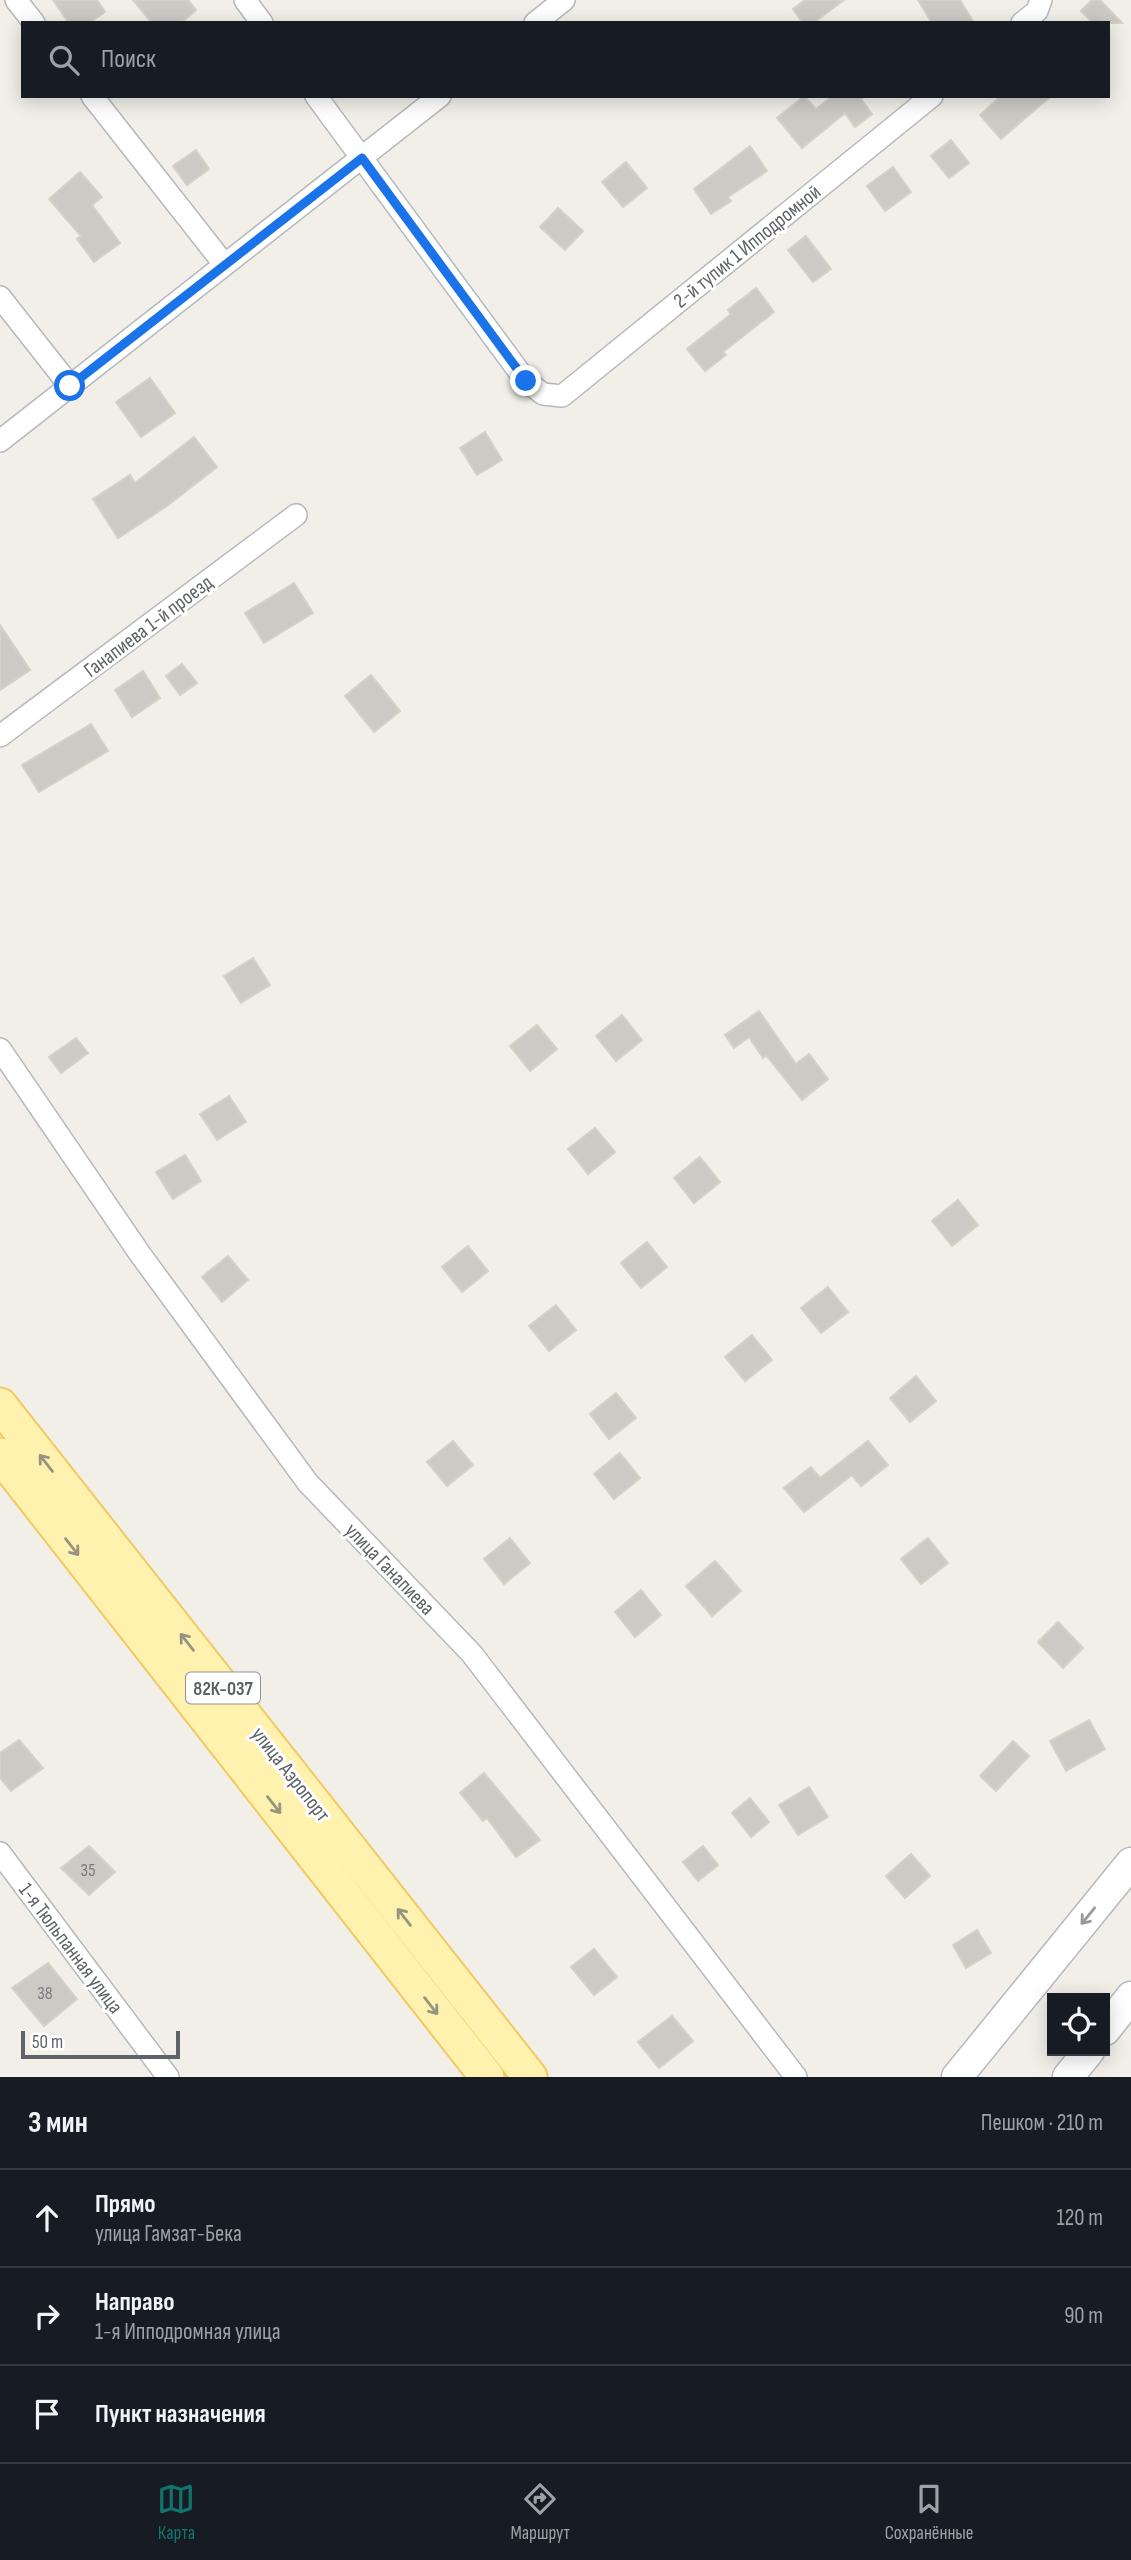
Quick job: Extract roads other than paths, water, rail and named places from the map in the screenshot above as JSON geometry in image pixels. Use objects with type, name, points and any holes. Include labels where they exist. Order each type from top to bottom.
[{"type":"main road","name":"улица Аэропорт","points":[[0,1405],[530,2077]]},
{"type":"main road","name":"улица Аэропорт","points":[[0,1455],[486,2077]]},
{"type":"main road","points":[[957,2077],[1131,1863]]},
{"type":"main road","points":[[1110,2024],[1131,1997]]},
{"type":"main road","points":[[1068,2077],[1085,2056]]},
{"type":"street","points":[[16,0],[32,21]]},
{"type":"street","points":[[245,0],[261,21]]},
{"type":"street","points":[[538,21],[564,0]]},
{"type":"street","points":[[1024,21],[1037,11],[1041,0]]},
{"type":"street","points":[[94,98],[224,264]]},
{"type":"street","points":[[317,98],[362,158]]},
{"type":"street","points":[[0,441],[437,98]]},
{"type":"street","name":"2-й тупик 1 Ипподромной","points":[[362,158],[526,381],[543,394],[562,396],[930,98]]},
{"type":"street","points":[[0,297],[70,386]]},
{"type":"street","name":"Ганапиева 1-й проезд","points":[[0,736],[296,515]]},
{"type":"street","name":"улица Ганапиева","points":[[0,1049],[140,1254],[308,1483],[472,1654],[796,2077]]},
{"type":"street","name":"1-я Тюльпанная улица","points":[[0,1853],[168,2077]]}]
